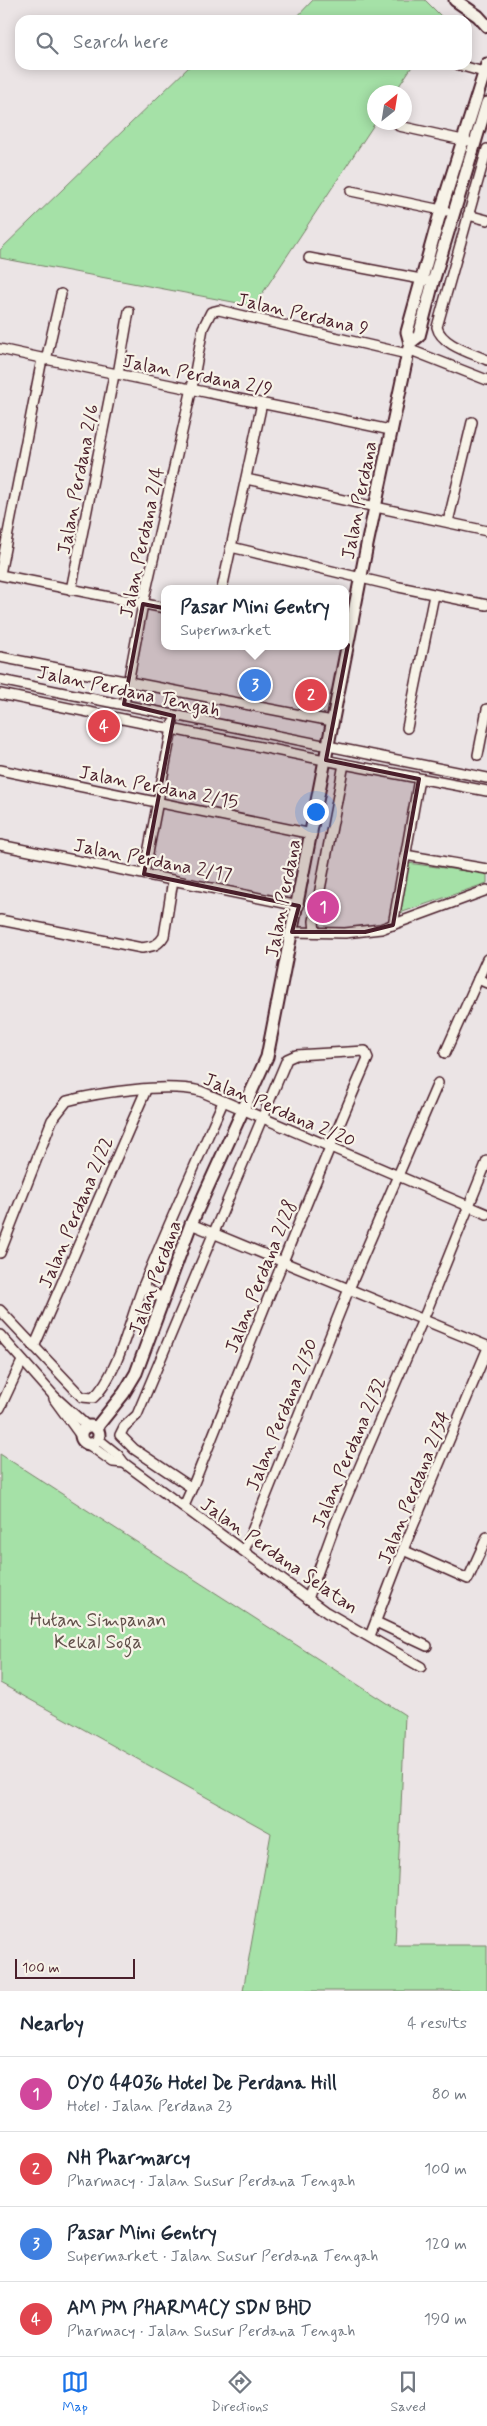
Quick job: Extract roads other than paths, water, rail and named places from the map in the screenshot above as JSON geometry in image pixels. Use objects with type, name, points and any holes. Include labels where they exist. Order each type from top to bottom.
[{"type":"street","points":[[461,1],[486,24]]},
{"type":"street","points":[[472,67],[486,70]]},
{"type":"street","name":"Jalan Perdana","points":[[427,280],[454,212],[486,70]]},
{"type":"street","name":"Jalan Perdana","points":[[349,632],[408,349],[419,336],[427,280],[441,210],[487,103]]},
{"type":"street","points":[[412,129],[469,142]]},
{"type":"street","points":[[487,149],[437,327],[438,334],[444,340],[487,360]]},
{"type":"street","points":[[350,191],[454,212]]},
{"type":"street","points":[[468,215],[487,220]]},
{"type":"street","points":[[309,258],[427,280]]},
{"type":"street","points":[[61,294],[44,359],[0,575],[161,607]]},
{"type":"street","name":"Jalan Perdana 9","points":[[192,388],[206,318],[211,312],[219,310],[408,349],[487,380]]},
{"type":"street","name":"Jalan Perdana 2/6","points":[[71,590],[129,311]]},
{"type":"street","name":"Jalan Perdana 2/9","points":[[0,349],[390,430]]},
{"type":"street","name":"Jalan Perdana 2/4","points":[[124,704],[143,604],[192,388]]},
{"type":"street","points":[[223,585],[262,403]]},
{"type":"street","points":[[448,522],[472,422]]},
{"type":"street","points":[[246,479],[487,531]]},
{"type":"street","points":[[231,547],[434,595],[487,605]]},
{"type":"street","points":[[407,728],[434,595]]},
{"type":"street","name":"Jalan Perdana","points":[[90,1435],[124,1393],[136,1373],[191,1224],[268,1057],[292,932],[299,906],[345,650]]},
{"type":"street","points":[[0,657],[332,721]]},
{"type":"street","name":"Jalan Perdana Tengah","points":[[0,680],[487,778]]},
{"type":"street","points":[[0,694],[419,779],[487,791]]},
{"type":"street","points":[[478,755],[487,709]]},
{"type":"street","points":[[144,874],[174,716]]},
{"type":"street","points":[[315,932],[314,920],[344,764]]},
{"type":"street","name":"Jalan Perdana 2/15","points":[[0,770],[312,834]]},
{"type":"street","points":[[393,925],[419,779]]},
{"type":"street","name":"Jalan Perdana 2/17","points":[[0,845],[299,906]]},
{"type":"street","points":[[405,855],[487,869]]},
{"type":"street","points":[[0,920],[142,948],[154,946],[160,944],[164,936],[173,880]]},
{"type":"street","points":[[292,932],[365,932],[393,925],[487,890]]},
{"type":"street","points":[[445,1054],[487,959]]},
{"type":"street","points":[[478,979],[487,983]]},
{"type":"street","name":"Jalan Perdana 2/28","points":[[184,1506],[282,1262],[368,1058],[368,1054],[362,1050],[290,1056],[284,1063],[262,1119]]},
{"type":"street","name":"Jalan Perdana 2/30","points":[[244,1550],[350,1285],[399,1177],[438,1083]]},
{"type":"street","name":"Jalan Perdana 2/20","points":[[0,1253],[52,1120],[67,1101],[103,1094],[183,1087],[200,1091],[487,1214]]},
{"type":"street","name":"Jalan Perdana 2/22","points":[[34,1347],[146,1090]]},
{"type":"street","points":[[0,1310],[78,1393],[88,1399],[93,1398],[101,1391],[111,1374],[143,1286],[223,1102]]},
{"type":"street","points":[[192,1488],[134,1449],[120,1435],[124,1427],[137,1415],[212,1233],[262,1119]]},
{"type":"street","points":[[468,1206],[487,1161]]},
{"type":"street","name":"Jalan Perdana 2/32","points":[[308,1599],[336,1522],[427,1310],[468,1206]]},
{"type":"street","points":[[191,1224],[282,1262],[350,1285],[422,1320],[487,1346]]},
{"type":"street","points":[[143,1286],[163,1299]]},
{"type":"street","name":"Jalan Perdana Selatan","points":[[0,1335],[54,1396],[56,1404],[90,1435],[118,1454],[124,1463],[308,1599],[339,1620],[370,1636],[421,1667]]},
{"type":"street","name":"Jalan Perdana 2/34","points":[[370,1636],[403,1550],[487,1350]]},
{"type":"street","points":[[0,1408],[22,1361]]},
{"type":"street","points":[[403,1550],[468,1578],[487,1536]]},
{"type":"street","points":[[376,1622],[427,1646]]},
{"type":"place","name":"Pasar Mini Gentry","points":[[255,685]]},
{"type":"place","name":"NH Pharmarcy","points":[[311,695]]},
{"type":"place","name":"AM PM PHARMACY SDN BHD","points":[[104,726]]},
{"type":"place","name":"OYO 44036 Hotel De Perdana Hill","points":[[323,907]]},
{"type":"park label","name":"Hutan Simpanan Kekal Soga","points":[[98,1630]]}]
